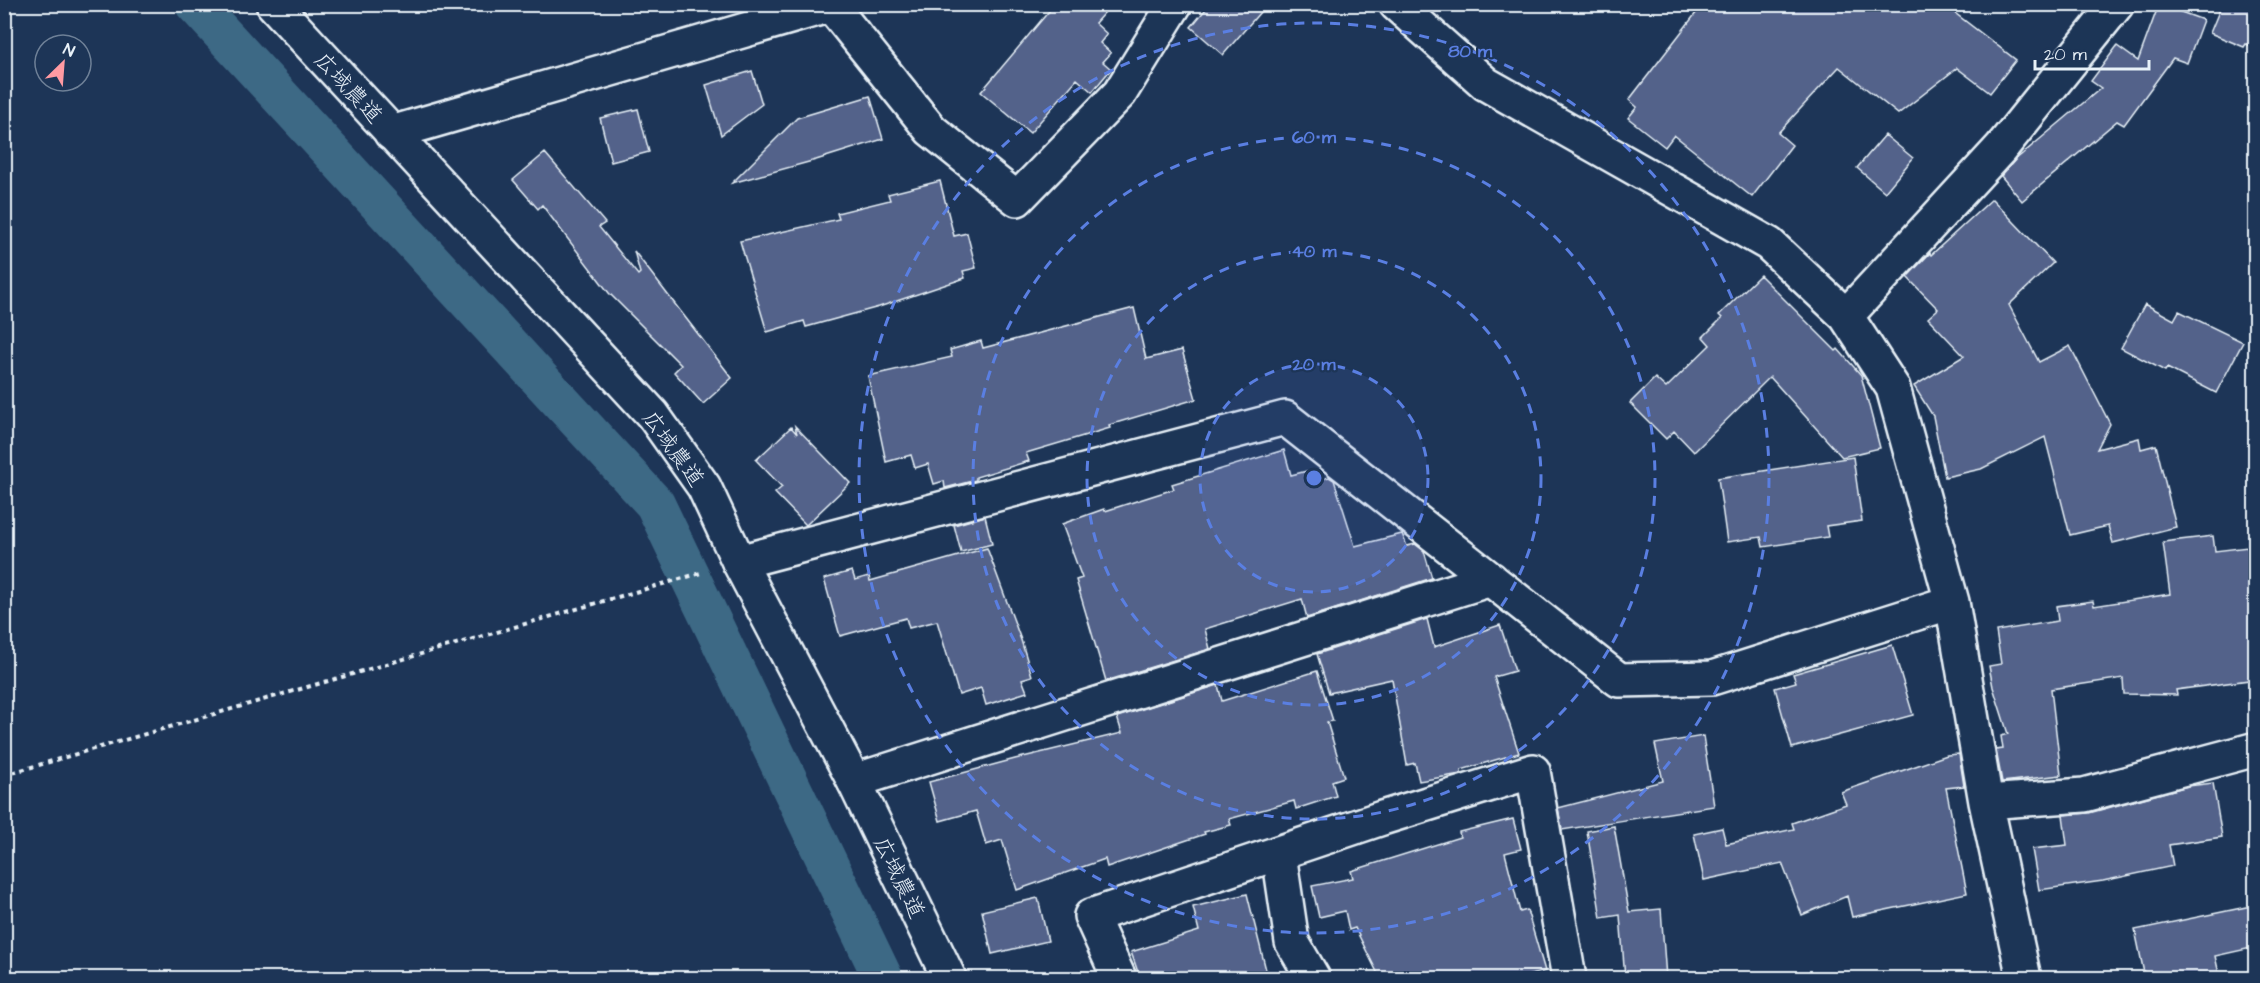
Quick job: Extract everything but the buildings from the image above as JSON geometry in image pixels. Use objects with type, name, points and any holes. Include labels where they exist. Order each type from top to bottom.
[{"type":"street","name":"広域農道","points":[[273,4],[652,415],[704,487],[740,562],[854,782],[949,978]]},
{"type":"street","points":[[391,133],[831,5],[931,130],[1017,199],[1120,93],[1175,4]]},
{"type":"street","points":[[1396,4],[1486,84],[1769,244],[1846,316],[1893,388],[1952,602],[1986,802],[2024,978]]},
{"type":"street","points":[[1846,316],[2001,148],[2117,4]]},
{"type":"street","points":[[740,562],[1285,418],[1619,680],[1712,678],[1952,602]]},
{"type":"street","points":[[854,782],[1491,579]]},
{"type":"street","points":[[1986,802],[2084,795],[2256,750]]},
{"type":"street","points":[[1119,978],[1091,916],[1533,771],[1569,978]]},
{"type":"street","points":[[1279,854],[1292,942],[1313,978]]},
{"type":"path","points":[[4,775],[740,562]]},
{"type":"waterway","points":[[195,4],[655,504],[883,978]]}]
